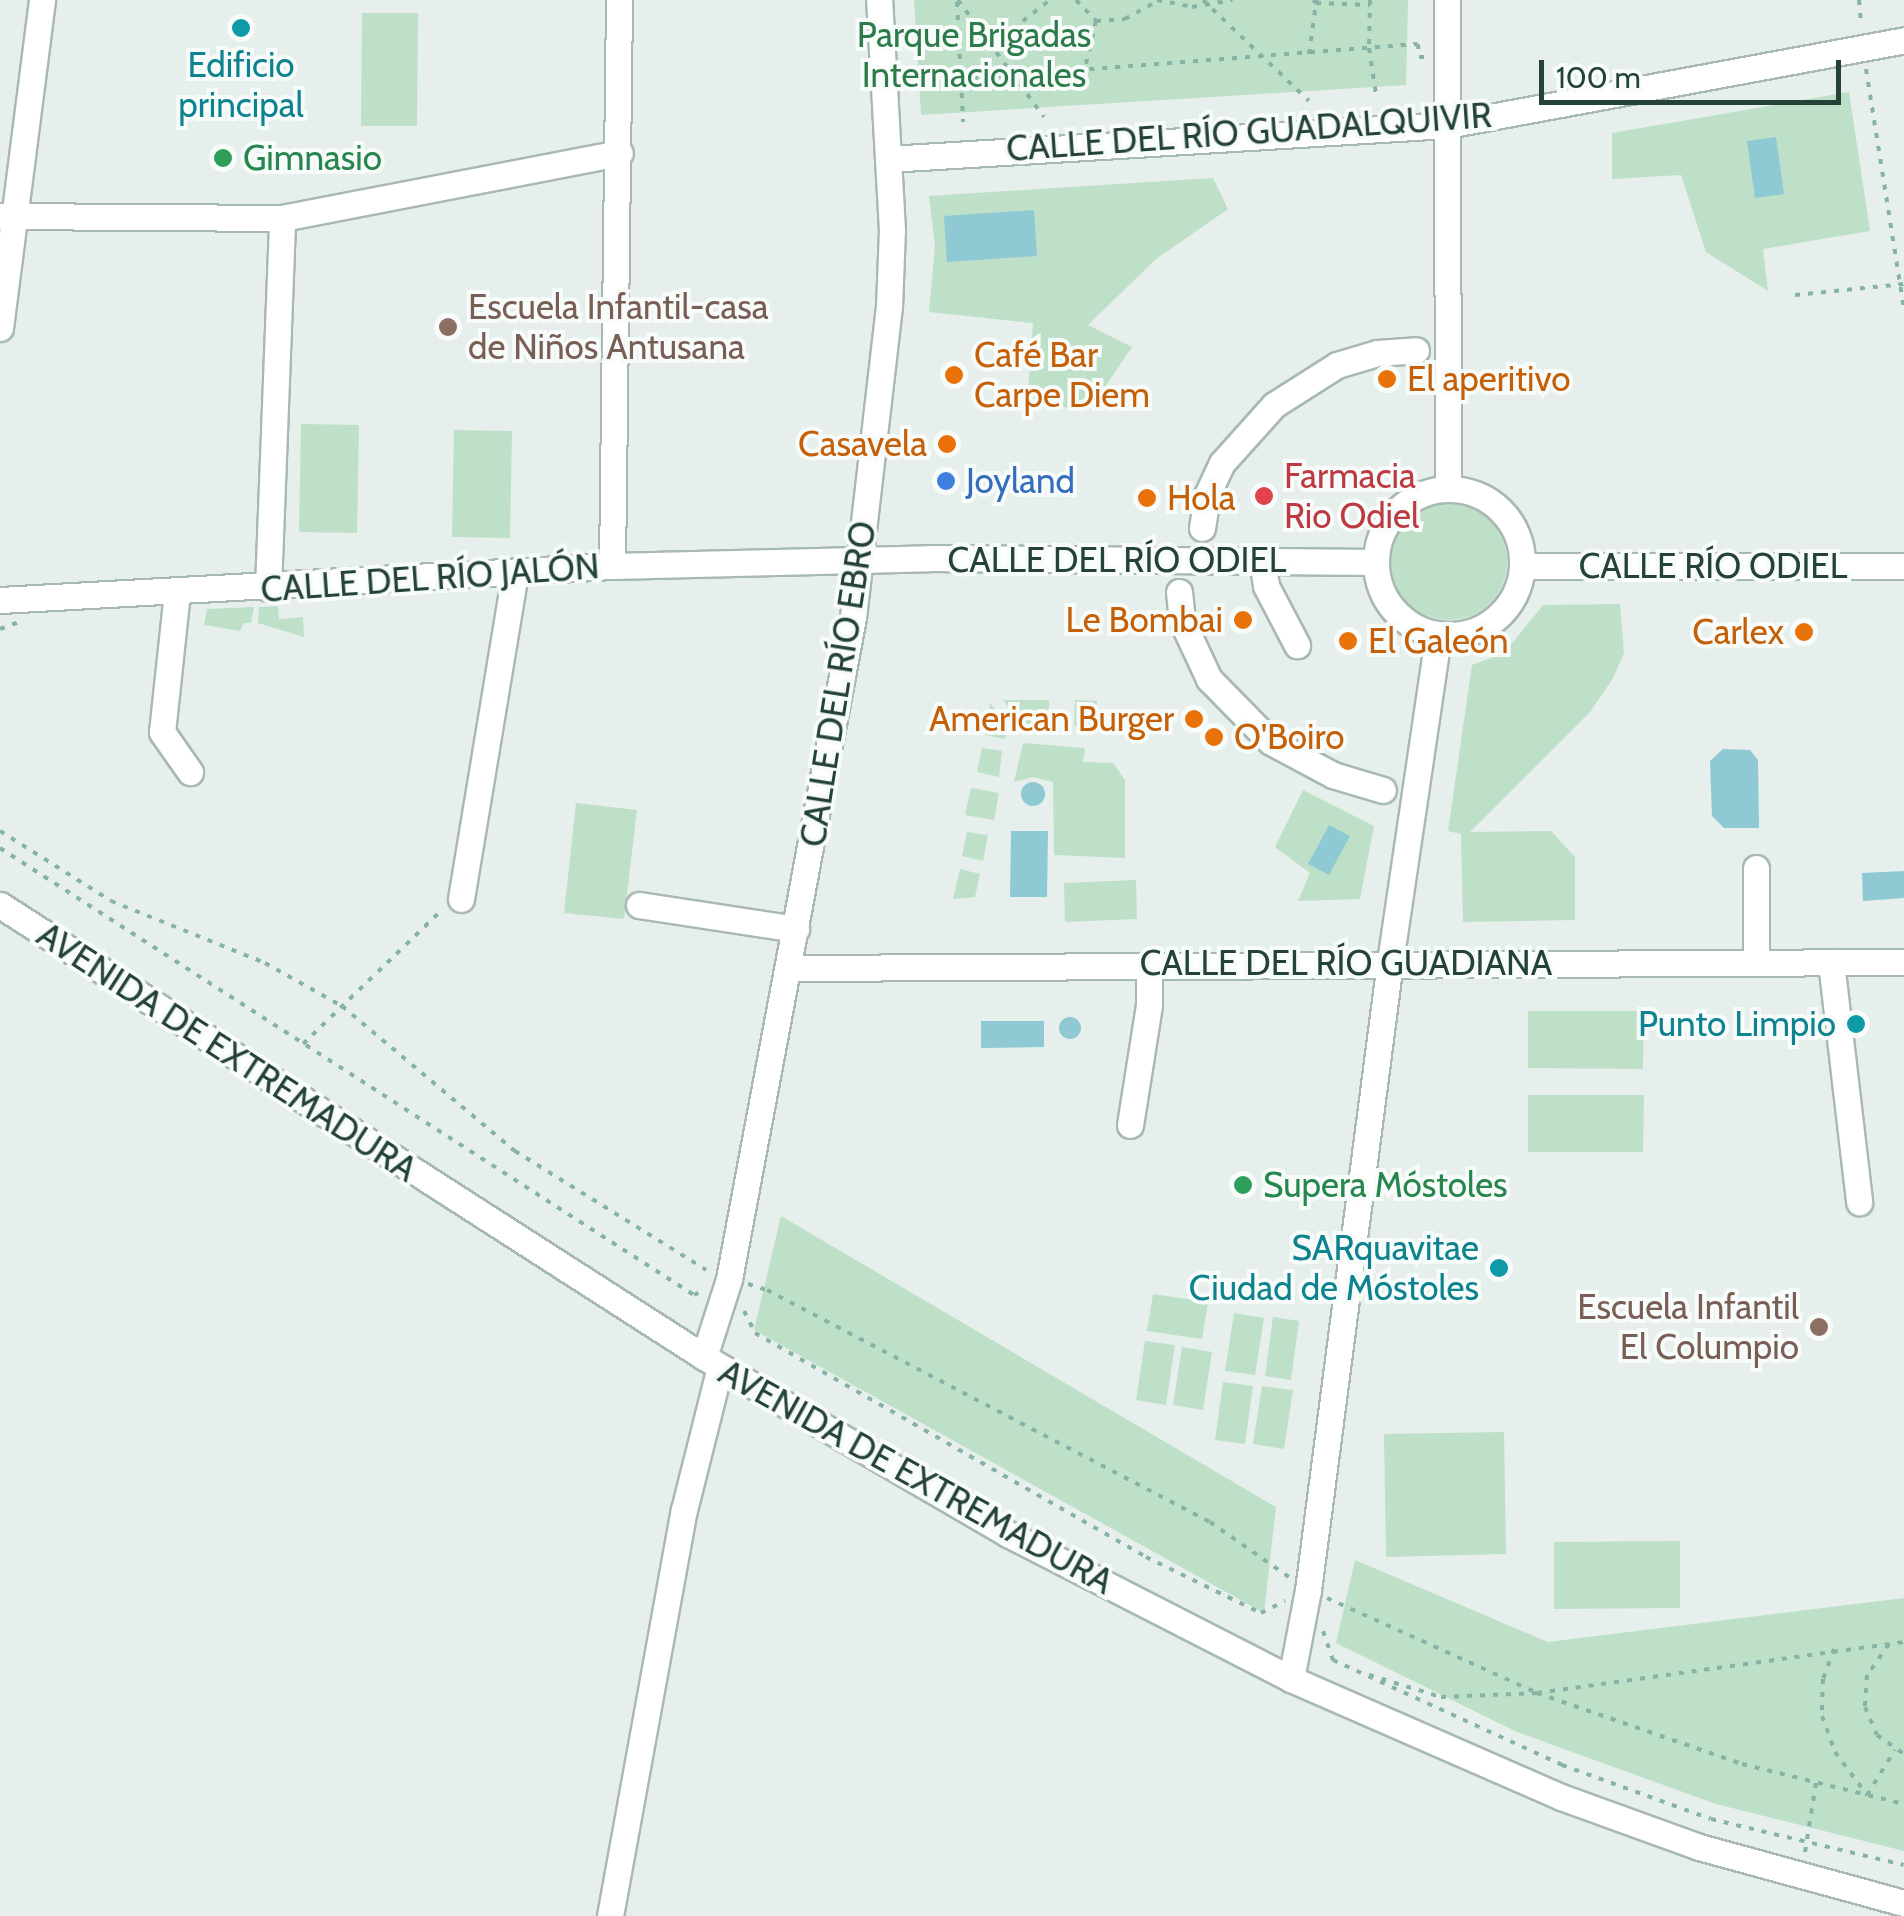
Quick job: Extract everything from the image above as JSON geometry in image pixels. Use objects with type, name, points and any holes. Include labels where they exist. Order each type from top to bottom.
[{"type":"street","points":[[0,328],[8,216],[42,0]]},
{"type":"street","points":[[612,566],[619,0]]},
{"type":"street","name":"CALLE DEL RÍO EBRO","points":[[610,1916],[789,968],[860,560],[889,307],[892,230],[880,0]]},
{"type":"street","points":[[1447,0],[1448,488]]},
{"type":"street","name":"CALLE DEL RÍO GUADALQUIVIR","points":[[888,159],[1447,125],[1904,40]]},
{"type":"street","points":[[8,216],[282,218],[620,153]]},
{"type":"street","points":[[268,588],[282,218]]},
{"type":"street","points":[[1202,528],[1207,495],[1222,464],[1274,404],[1337,365],[1377,353],[1416,350]]},
{"type":"street","points":[[1448,488],[1471,491],[1496,504],[1520,540],[1523,566],[1518,590],[1506,608],[1485,626],[1438,636],[1409,624],[1387,603],[1375,562],[1379,538],[1389,518],[1406,502],[1448,488]]},
{"type":"street","name":"CALLE DEL RÍO JALÓN","points":[[0,600],[612,566],[860,560]]},
{"type":"street","name":"CALLE DEL RÍO ODIEL","points":[[860,560],[1375,562]]},
{"type":"street","points":[[1262,560],[1266,586],[1297,645]]},
{"type":"street","name":"CALLE RÍO ODIEL","points":[[1523,566],[1904,566]]},
{"type":"street","points":[[462,893],[515,572]]},
{"type":"street","points":[[177,592],[162,732],[190,772]]},
{"type":"street","points":[[1180,592],[1182,621],[1209,679],[1271,742],[1333,775],[1383,790]]},
{"type":"street","points":[[1290,1679],[1308,1590],[1390,962],[1438,636]]},
{"type":"street","points":[[1756,868],[1756,962]]},
{"type":"street","name":"AVENIDA DE EXTREMADURA","points":[[0,905],[712,1362],[1008,1534],[1290,1679],[1561,1797],[1699,1847],[1904,1902]]},
{"type":"street","points":[[639,905],[796,929]]},
{"type":"street","points":[[1831,962],[1859,1202]]},
{"type":"street","name":"CALLE DEL RÍO GUADIANA","points":[[789,968],[1904,962]]},
{"type":"street","points":[[1130,1125],[1149,1004],[1149,964]]},
{"type":"path","points":[[958,0],[1044,118]]},
{"type":"path","points":[[958,0],[963,122]]},
{"type":"path","points":[[992,45],[1050,0]]},
{"type":"path","points":[[1076,0],[1096,21]]},
{"type":"path","points":[[1096,21],[1125,19],[1157,0],[1192,7],[1232,0]]},
{"type":"path","points":[[1309,54],[1315,1],[1370,3],[1376,95]]},
{"type":"path","points":[[1206,2],[1310,101]]},
{"type":"path","points":[[1086,68],[1096,21]]},
{"type":"path","points":[[883,86],[962,76],[1418,44],[1419,56],[1446,56]]},
{"type":"path","points":[[1863,48],[1904,310]]},
{"type":"path","points":[[1794,296],[1902,284]]},
{"type":"path","points":[[0,831],[111,901],[265,963],[342,1006],[515,1151],[642,1234],[729,1279],[754,1333],[1146,1556],[1261,1613],[1308,1590]]},
{"type":"path","points":[[0,848],[694,1296],[729,1279]]},
{"type":"path","points":[[303,1044],[462,893]]},
{"type":"path","points":[[1321,1625],[1333,1660],[1562,1765],[1711,1819],[1904,1865]]},
{"type":"path","points":[[1889,1644],[1867,1675],[1865,1707],[1877,1735],[1904,1754]]},
{"type":"path","points":[[1834,1649],[1823,1679],[1822,1716],[1834,1752],[1867,1795]]},
{"type":"path","points":[[1355,1670],[1441,1697],[1538,1692],[1742,1764],[1904,1804]]},
{"type":"path","points":[[1867,1795],[1894,1750]]},
{"type":"path","points":[[1800,1877],[1816,1783]]},
{"type":"green space","name":"Parque Brigadas Internacionales","points":[[914,0],[1408,0],[1406,85],[921,115]]},
{"type":"green space","points":[[362,13],[418,13],[417,126],[361,126]]},
{"type":"green space","points":[[1849,92],[1870,231],[1763,249],[1768,291],[1706,252],[1681,175],[1612,179],[1612,133]]},
{"type":"green space","points":[[1213,178],[1228,209],[1156,259],[1088,325],[1132,347],[1090,409],[1027,405],[1033,323],[929,312],[935,246],[929,196]]},
{"type":"green space","points":[[301,424],[359,425],[357,533],[299,532]]},
{"type":"green space","points":[[454,430],[512,431],[510,538],[452,537]]},
{"type":"green space","points":[[1449,504],[1471,508],[1490,521],[1503,540],[1507,562],[1503,584],[1490,603],[1471,616],[1449,620],[1427,616],[1408,603],[1395,584],[1391,562],[1395,540],[1408,521],[1427,508]]},
{"type":"green space","points":[[1620,604],[1624,653],[1612,680],[1590,712],[1470,832],[1551,831],[1575,857],[1575,920],[1463,922],[1461,834],[1448,831],[1472,665],[1504,653],[1543,605]]},
{"type":"green space","points":[[278,606],[279,619],[303,617],[304,637],[258,623],[259,607]]},
{"type":"green space","points":[[254,607],[251,623],[244,623],[240,631],[204,625],[207,609]]},
{"type":"green space","points":[[1003,700],[1049,700],[1049,726],[1025,727]]},
{"type":"green space","points":[[1075,700],[1097,701],[1097,727],[1074,726]]},
{"type":"green space","points":[[990,703],[1008,726],[1005,739],[985,735]]},
{"type":"green space","points":[[1023,743],[1085,748],[1083,762],[1113,763],[1125,780],[1125,858],[1054,855],[1053,782],[1033,777],[1014,782]]},
{"type":"green space","points":[[982,748],[1002,751],[999,777],[977,772]]},
{"type":"green space","points":[[971,788],[999,793],[994,820],[965,815]]},
{"type":"green space","points":[[1303,790],[1374,826],[1360,899],[1298,901],[1310,873],[1275,847]]},
{"type":"green space","points":[[576,803],[637,810],[624,919],[564,913]]},
{"type":"green space","points":[[967,832],[988,835],[983,861],[962,856]]},
{"type":"green space","points":[[960,869],[980,874],[975,897],[953,899]]},
{"type":"green space","points":[[1136,880],[1137,919],[1065,922],[1064,883]]},
{"type":"green space","points":[[1528,1011],[1644,1011],[1643,1069],[1528,1068]]},
{"type":"green space","points":[[1528,1095],[1644,1095],[1643,1152],[1528,1152]]},
{"type":"green space","points":[[781,1216],[1276,1507],[1264,1613],[754,1330]]},
{"type":"green space","points":[[1153,1294],[1208,1302],[1202,1339],[1147,1331]]},
{"type":"green space","points":[[1234,1313],[1264,1318],[1255,1375],[1225,1371]]},
{"type":"green space","points":[[1273,1317],[1299,1321],[1291,1380],[1265,1376]]},
{"type":"green space","points":[[1145,1341],[1175,1345],[1166,1405],[1136,1400]]},
{"type":"green space","points":[[1182,1347],[1212,1352],[1203,1410],[1173,1405]]},
{"type":"green space","points":[[1223,1382],[1253,1386],[1245,1444],[1215,1440]]},
{"type":"green space","points":[[1262,1386],[1293,1390],[1284,1449],[1253,1444]]},
{"type":"green space","points":[[1504,1432],[1506,1554],[1386,1557],[1384,1434]]},
{"type":"green space","points":[[1680,1541],[1680,1608],[1554,1609],[1554,1542]]},
{"type":"green space","points":[[1355,1560],[1548,1642],[1904,1598],[1904,1851],[1716,1804],[1517,1732],[1336,1643]]},
{"type":"water","points":[[1776,137],[1784,194],[1755,198],[1747,141]]},
{"type":"water","points":[[1034,210],[1037,256],[947,262],[944,216]]},
{"type":"water","points":[[1723,749],[1750,750],[1758,760],[1759,828],[1724,828],[1712,816],[1710,761]]},
{"type":"water","points":[[1033,782],[1042,785],[1042,803],[1033,806],[1024,803],[1021,794],[1024,785]]},
{"type":"water","points":[[1329,825],[1350,836],[1329,875],[1308,864]]},
{"type":"water","points":[[1011,831],[1048,831],[1047,897],[1010,897]]},
{"type":"water","points":[[1904,871],[1904,898],[1863,901],[1862,873]]},
{"type":"water","points":[[1066,1017],[1074,1017],[1081,1028],[1074,1039],[1066,1039],[1059,1032],[1059,1024]]},
{"type":"water","points":[[981,1021],[1044,1021],[1044,1047],[981,1048]]},
{"type":"place","name":"Edificio principal","points":[[241,28]]},
{"type":"place","name":"Gimnasio","points":[[223,158]]},
{"type":"place","name":"Escuela Infantil-casa de Niños Antusana","points":[[448,327]]},
{"type":"place","name":"Café Bar Carpe Diem","points":[[954,375]]},
{"type":"place","name":"El aperitivo","points":[[1387,379]]},
{"type":"place","name":"Casavela","points":[[947,444]]},
{"type":"place","name":"Joyland","points":[[946,481]]},
{"type":"place","name":"Farmacia Rio Odiel","points":[[1264,496]]},
{"type":"place","name":"Hola","points":[[1147,498]]},
{"type":"place","name":"Le Bombai","points":[[1243,620]]},
{"type":"place","name":"Carlex","points":[[1804,632]]},
{"type":"place","name":"El Galeón","points":[[1348,641]]},
{"type":"place","name":"American Burger","points":[[1194,719]]},
{"type":"place","name":"O'Boiro","points":[[1214,737]]},
{"type":"place","name":"Punto Limpio","points":[[1856,1024]]},
{"type":"place","name":"Supera Móstoles","points":[[1243,1185]]},
{"type":"place","name":"SARquavitae Ciudad de Móstoles","points":[[1499,1268]]},
{"type":"place","name":"Escuela Infantil El Columpio","points":[[1819,1327]]}]
